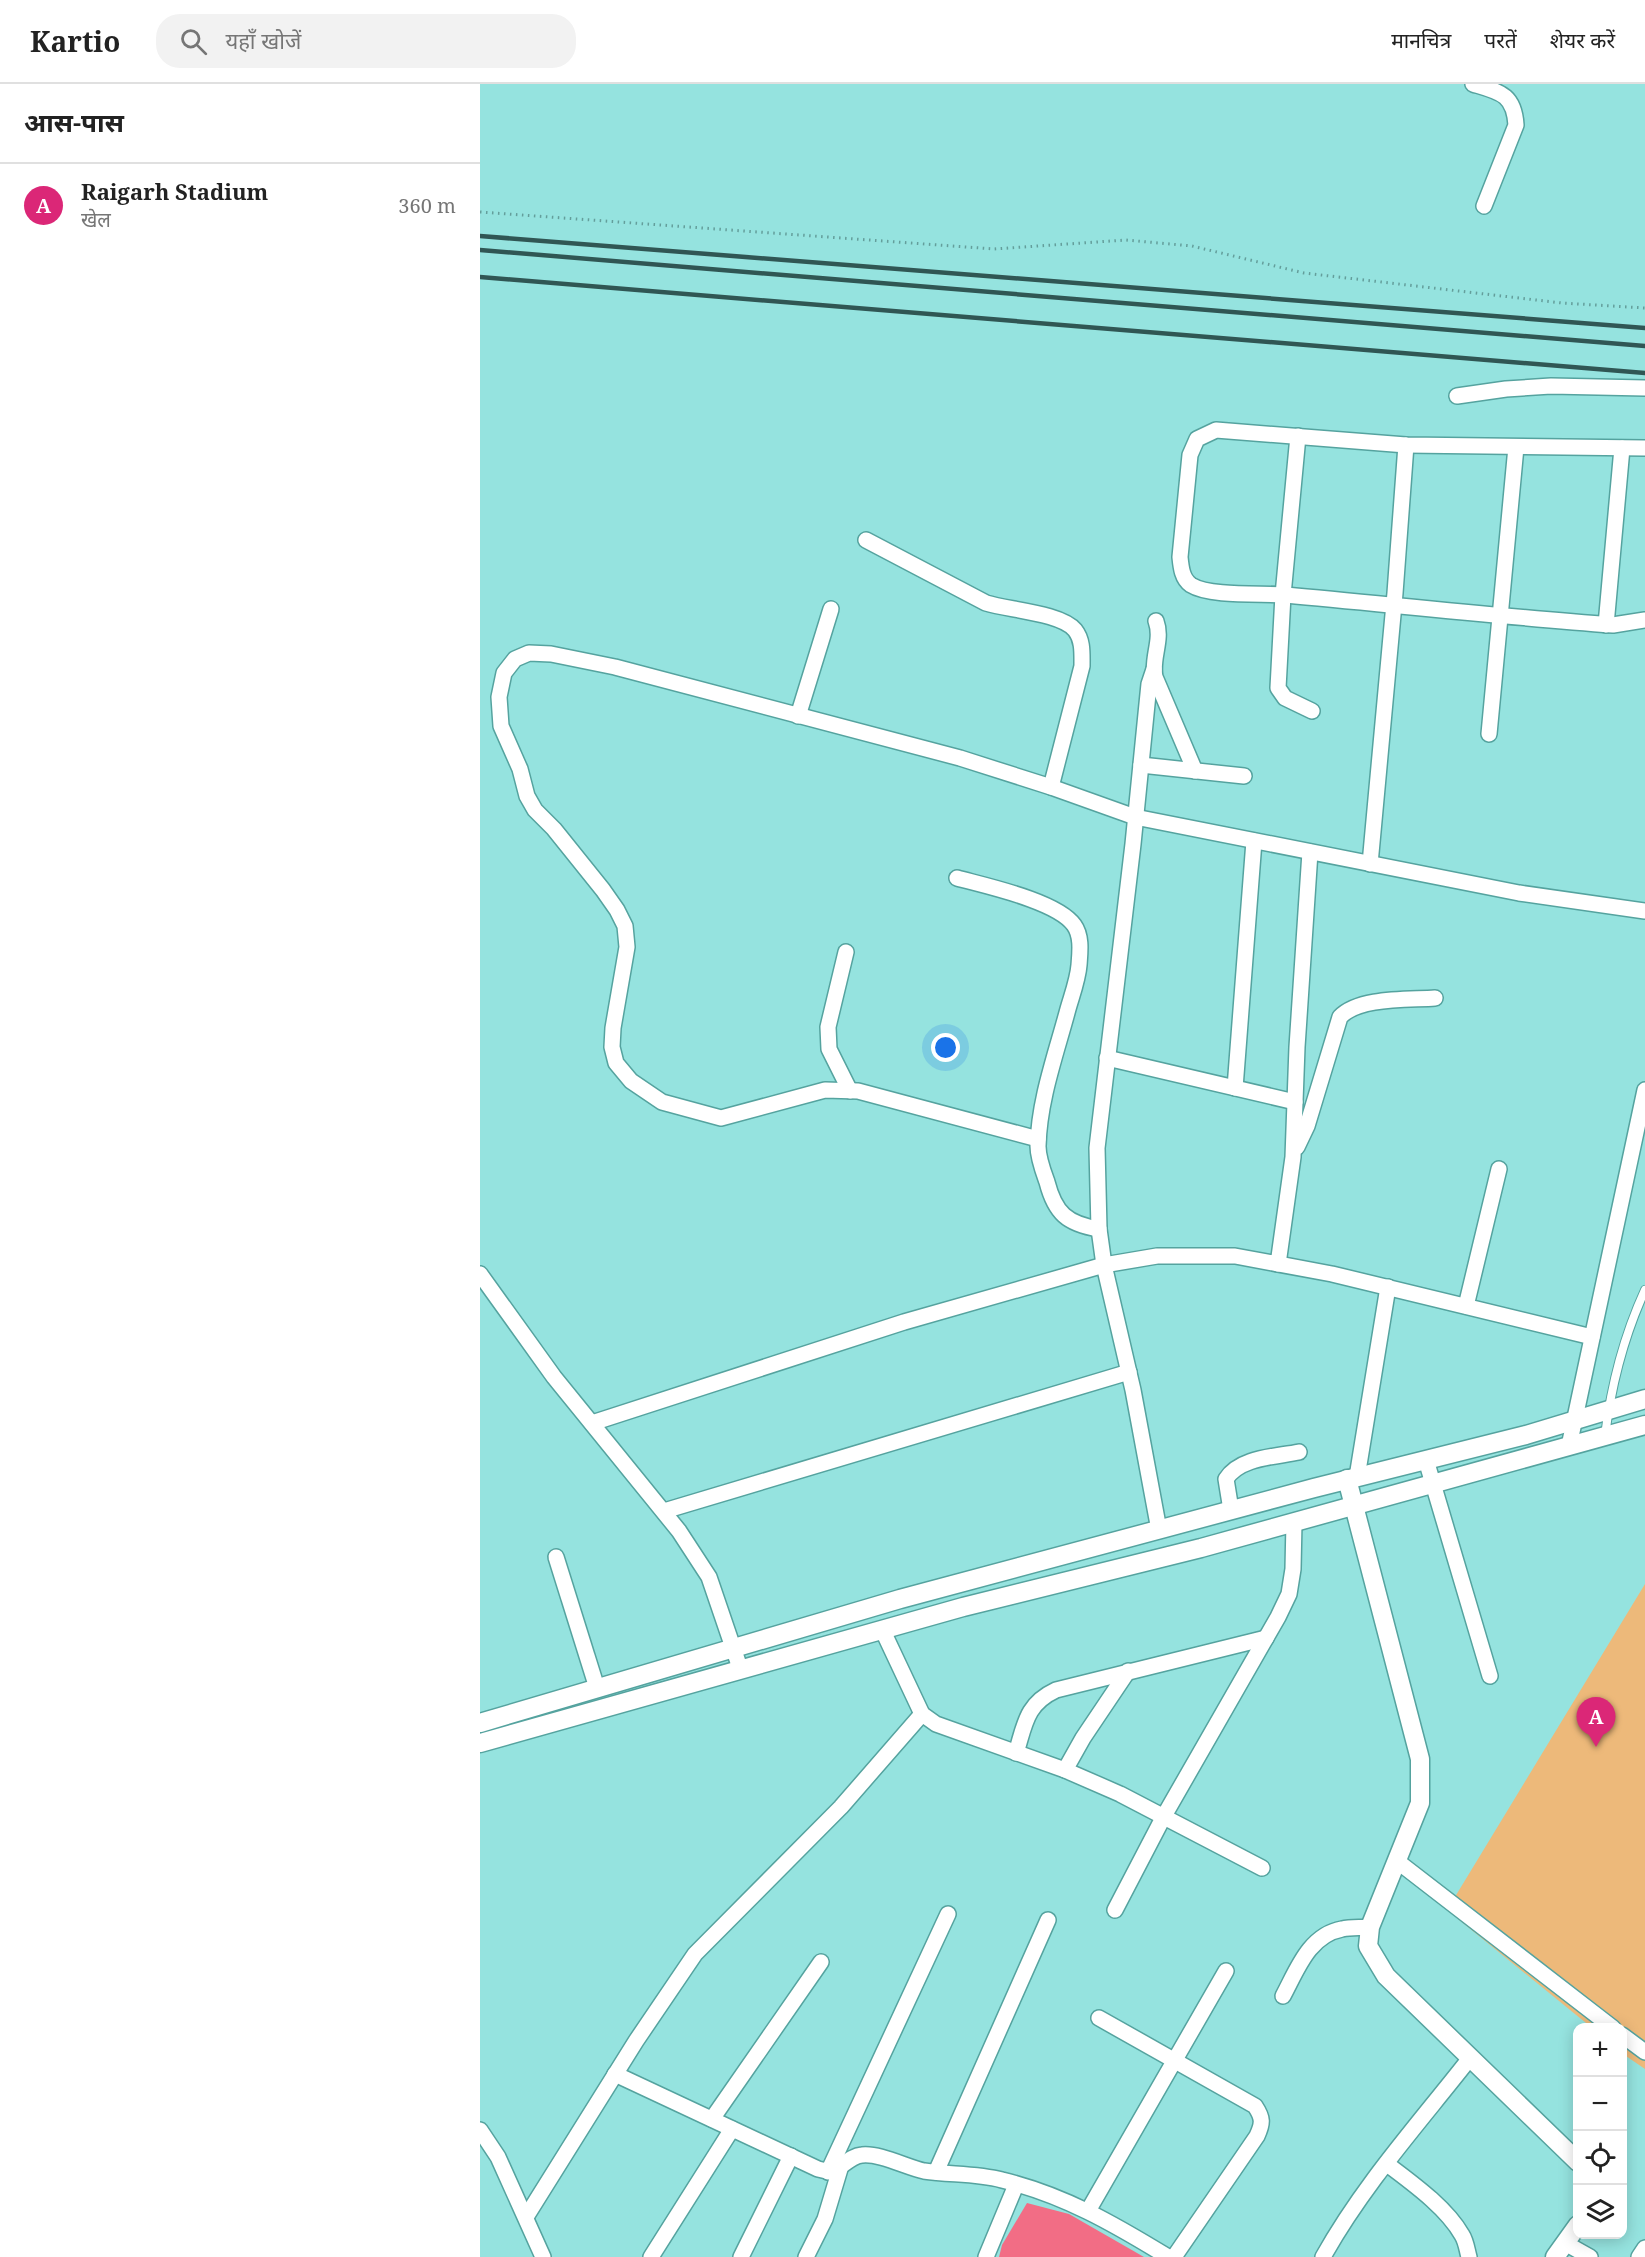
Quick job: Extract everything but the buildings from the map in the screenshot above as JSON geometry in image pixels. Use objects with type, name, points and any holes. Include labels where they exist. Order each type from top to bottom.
[{"type":"street","points":[[1473,84],[1507,97],[1515,111],[1516,125],[1484,206]]},
{"type":"street","points":[[1457,396],[1506,388],[1551,386],[1645,388]]},
{"type":"street","points":[[1645,448],[1406,445],[1216,430],[1197,439],[1190,455],[1180,556],[1181,569],[1186,580],[1192,585],[1213,591],[1283,595],[1606,624],[1645,620]]},
{"type":"street","points":[[1298,436],[1283,595],[1278,688],[1285,698],[1312,711]]},
{"type":"street","points":[[1370,864],[1406,445]]},
{"type":"street","points":[[1489,734],[1516,447]]},
{"type":"street","points":[[1606,624],[1622,448]]},
{"type":"street","points":[[866,540],[986,603],[1059,618],[1075,630],[1083,648],[1082,666],[1051,787]]},
{"type":"street","points":[[798,716],[831,609]]},
{"type":"street","points":[[1156,621],[1159,642],[1149,684],[1097,1148],[1099,1229],[1104,1265],[1129,1372],[1159,1530]]},
{"type":"street","points":[[1038,1140],[858,1091],[825,1090],[721,1118],[662,1102],[631,1081],[616,1063],[612,1047],[613,1028],[627,947],[625,926],[603,890],[554,829],[535,810],[527,796],[520,769],[501,726],[500,698],[504,673],[515,659],[529,653],[551,654],[615,667],[960,758],[1051,787],[1135,818],[1519,893],[1645,911]]},
{"type":"street","points":[[1154,669],[1155,677],[1195,771]]},
{"type":"street","points":[[1141,765],[1244,776]]},
{"type":"street","points":[[1235,1088],[1254,841]]},
{"type":"street","points":[[1278,1264],[1293,1157],[1310,852]]},
{"type":"street","points":[[957,878],[1044,904],[1060,913],[1074,925],[1080,939],[1079,967],[1046,1092],[1038,1150],[1051,1198],[1059,1212],[1079,1226],[1099,1229]]},
{"type":"street","points":[[846,952],[828,1027],[829,1049],[850,1091]]},
{"type":"street","points":[[1293,1157],[1306,1126],[1340,1017],[1348,1009],[1361,1004],[1435,998]]},
{"type":"street","points":[[1107,1058],[1295,1102]]},
{"type":"street","points":[[1569,1446],[1645,1090]]},
{"type":"street","points":[[1466,1306],[1499,1169]]},
{"type":"street","points":[[592,1423],[904,1322],[1104,1265],[1157,1257],[1235,1256],[1388,1287],[1592,1337]]},
{"type":"street","points":[[480,1275],[554,1377],[679,1531],[709,1577],[740,1668]]},
{"type":"street","points":[[1388,1287],[1352,1478],[1354,1506],[1420,1759],[1420,1803],[1370,1927],[1368,1946],[1386,1976],[1573,2157]]},
{"type":"street","points":[[664,1511],[1129,1372]]},
{"type":"street","points":[[480,1723],[900,1599],[1426,1460],[1645,1399]]},
{"type":"street","points":[[480,1743],[882,1629],[1354,1506],[1645,1425]]},
{"type":"street","points":[[1231,1510],[1226,1479],[1232,1470],[1245,1463],[1299,1452]]},
{"type":"street","points":[[1426,1460],[1435,1483],[1490,1676]]},
{"type":"street","points":[[1115,1910],[1164,1816],[1289,1594],[1293,1569],[1294,1522]]},
{"type":"street","points":[[556,1557],[597,1688]]},
{"type":"street","points":[[882,1629],[922,1714],[948,1729],[1065,1770],[1164,1816],[1262,1868]]},
{"type":"street","points":[[1016,1753],[1030,1710],[1040,1697],[1056,1690],[1128,1671],[1266,1638]]},
{"type":"street","points":[[1065,1770],[1083,1738],[1128,1671]]},
{"type":"street","points":[[535,1706],[542,1725]]},
{"type":"street","points":[[526,2217],[615,2074],[695,1954],[841,1807],[922,1714]]},
{"type":"street","points":[[1397,1861],[1607,2023]]},
{"type":"street","points":[[806,2257],[825,2219],[834,2170],[948,1914]]},
{"type":"street","points":[[936,2172],[1048,1920]]},
{"type":"street","points":[[1283,1996],[1310,1946],[1324,1935],[1341,1929],[1370,1927]]},
{"type":"street","points":[[712,2119],[822,1962]]},
{"type":"street","points":[[1088,2211],[1226,1971]]},
{"type":"street","points":[[1099,2018],[1255,2106],[1263,2117],[1257,2136],[1174,2257]]},
{"type":"street","points":[[1627,2038],[1645,2052]]},
{"type":"street","points":[[1323,2257],[1338,2229],[1470,2058]]},
{"type":"street","points":[[615,2074],[791,2156],[834,2170]]},
{"type":"street","points":[[651,2257],[732,2129]]},
{"type":"street","points":[[480,2130],[498,2157],[543,2257]]},
{"type":"street","points":[[834,2170],[860,2155],[872,2155],[910,2168],[972,2175],[1016,2185],[1070,2202],[1168,2257]]},
{"type":"street","points":[[741,2257],[791,2156]]},
{"type":"street","points":[[1387,2164],[1443,2212],[1463,2235],[1469,2257]]},
{"type":"street","points":[[986,2257],[1016,2185]]},
{"type":"street","points":[[1573,2232],[1560,2250],[1590,2257]]},
{"type":"street","points":[[1639,2257],[1645,2247]]},
{"type":"lane","points":[[1605,1436],[1608,1410],[1633,1317],[1645,1290]]},
{"type":"path","points":[[480,212],[994,249],[1126,240],[1192,246],[1304,273],[1563,303],[1645,308]]},
{"type":"shaded area","points":[[1645,1584],[1645,2069],[1627,2057],[1627,2023],[1586,2023],[1447,1910]]},
{"type":"shaded area","points":[[1027,2203],[1069,2214],[1144,2257],[999,2257],[1002,2245]]},
{"type":"railway","points":[[480,236],[1645,328]]},
{"type":"railway","points":[[480,250],[1645,346]]},
{"type":"railway","points":[[480,277],[1645,373]]},
{"type":"place","name":"Raigarh Stadium","points":[[1596,1747]]}]
